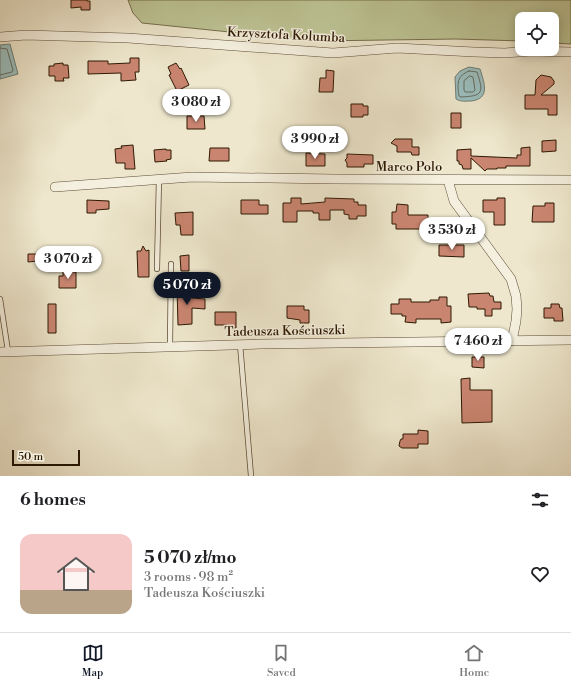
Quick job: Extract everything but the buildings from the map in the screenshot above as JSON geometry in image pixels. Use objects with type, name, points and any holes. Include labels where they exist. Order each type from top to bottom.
[{"type":"street","name":"Krzysztofa Kolumba","points":[[0,37],[26,35],[128,38],[333,54],[397,48],[505,53],[532,51],[571,52]]},
{"type":"street","name":"Marco Polo","points":[[55,187],[160,178],[192,177],[571,180]]},
{"type":"street","points":[[448,180],[454,201],[512,279],[516,296],[517,310],[512,341]]},
{"type":"street","name":"Tadeusza Kościuszki","points":[[4,352],[240,344],[571,340]]},
{"type":"lane","points":[[157,269],[160,178]]},
{"type":"lane","points":[[170,346],[171,264]]},
{"type":"lane","points":[[0,299],[4,352]]},
{"type":"lane","points":[[240,344],[251,476]]},
{"type":"green space","points":[[128,0],[571,0],[571,44],[559,43],[559,12],[515,12],[515,41],[456,39],[317,41],[142,23],[133,13]]},
{"type":"water","points":[[10,44],[18,74],[0,79],[0,45]]},
{"type":"water","points":[[469,67],[480,69],[484,84],[484,93],[477,100],[460,101],[456,99],[455,77],[460,71]]}]
